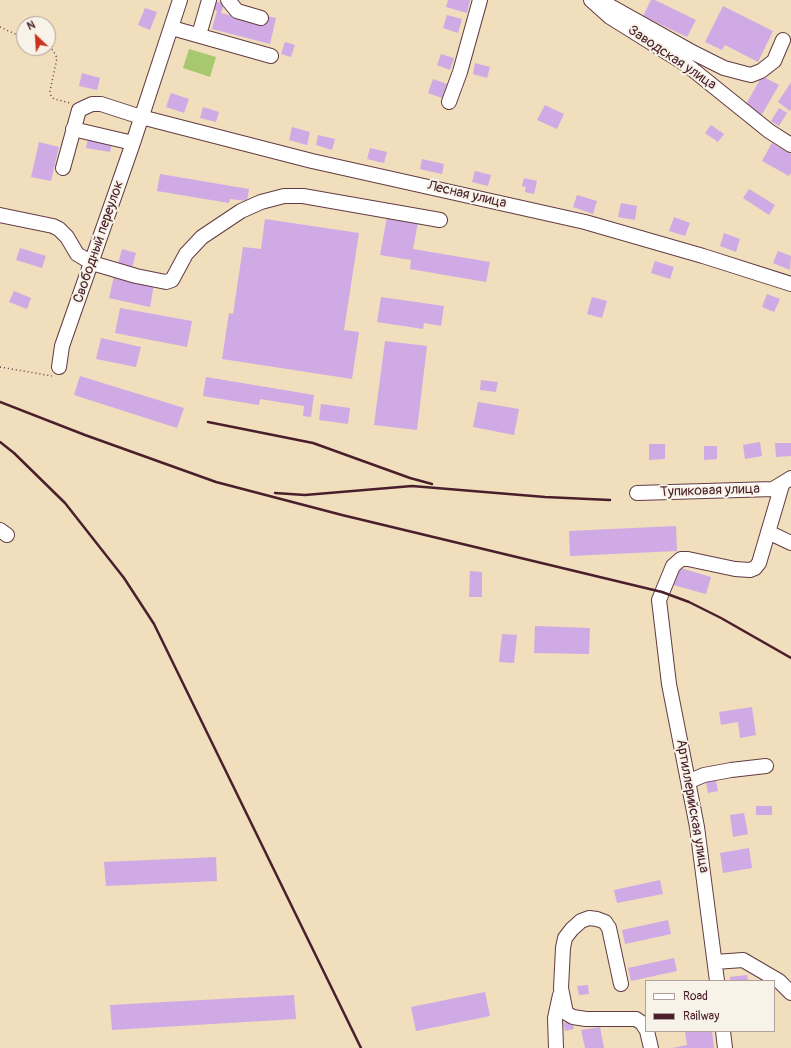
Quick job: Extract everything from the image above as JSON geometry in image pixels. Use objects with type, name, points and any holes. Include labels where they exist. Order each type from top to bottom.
[{"type":"lane","name":"Свободный переулок","points":[[59,367],[62,346],[92,263],[172,28],[180,0]]},
{"type":"lane","points":[[198,35],[209,0]]},
{"type":"lane","points":[[228,0],[237,11],[261,18]]},
{"type":"lane","points":[[449,102],[460,72],[480,0]]},
{"type":"lane","name":"Заводская улица","points":[[591,0],[610,17],[687,65],[769,131],[791,145]]},
{"type":"lane","points":[[599,0],[724,68],[751,75],[761,72],[774,61],[783,40]]},
{"type":"lane","points":[[172,28],[271,56]]},
{"type":"lane","name":"Лесная улица","points":[[84,106],[102,104],[141,117],[312,161],[585,222],[703,256],[791,284]]},
{"type":"lane","points":[[63,168],[77,114],[84,106]]},
{"type":"lane","points":[[73,129],[133,142]]},
{"type":"lane","points":[[0,214],[59,229],[67,237],[77,254],[92,263],[136,276],[166,282],[172,280],[186,254],[202,237],[241,212],[261,202],[284,196],[302,196],[440,220]]},
{"type":"lane","points":[[787,481],[768,532],[791,543]]},
{"type":"lane","name":"Тупиковая улица","points":[[637,494],[773,489],[787,481]]},
{"type":"lane","name":"Артиллерийская улица","points":[[717,980],[690,781],[669,684],[659,600],[673,566],[681,559],[688,559],[735,569],[750,570],[759,562],[768,532]]},
{"type":"lane","points":[[690,781],[704,775],[766,766]]},
{"type":"lane","points":[[621,984],[609,928],[604,922],[597,919],[589,918],[581,921],[566,938],[561,958],[561,988],[566,1013],[586,1019],[636,1020],[642,1023],[645,1028]]},
{"type":"lane","points":[[715,962],[743,960],[779,981],[791,993]]},
{"type":"lane","points":[[556,1048],[555,1018],[561,988]]},
{"type":"lane","points":[[647,1032],[651,1048]]},
{"type":"lane","points":[[723,1032],[725,1048]]},
{"type":"path","points":[[0,27],[16,34]]},
{"type":"path","points":[[56,56],[57,58],[50,91],[51,96],[54,99],[84,106]]},
{"type":"path","points":[[0,367],[49,377],[53,376],[57,372],[59,367]]},
{"type":"green space","points":[[189,49],[216,57],[210,77],[183,68]]},
{"type":"building","points":[[448,0],[470,0],[467,13],[446,7]]},
{"type":"building","points":[[651,0],[655,0],[696,20],[687,37],[643,16]]},
{"type":"building","points":[[214,1],[224,4],[221,13],[265,24],[267,16],[276,18],[270,44],[212,29],[217,11],[212,9]]},
{"type":"building","points":[[723,6],[773,31],[758,62],[725,45],[722,50],[705,42]]},
{"type":"building","points":[[145,8],[157,12],[150,30],[138,25]]},
{"type":"building","points":[[447,15],[462,19],[458,33],[443,28]]},
{"type":"building","points":[[285,42],[295,45],[291,57],[281,54]]},
{"type":"building","points":[[441,54],[454,58],[450,70],[437,65]]},
{"type":"building","points":[[475,63],[490,67],[487,78],[473,74]]},
{"type":"building","points":[[82,73],[100,78],[97,90],[79,86]]},
{"type":"building","points":[[762,76],[779,85],[761,116],[745,106]]},
{"type":"building","points":[[433,79],[447,84],[442,98],[428,93]]},
{"type":"building","points":[[791,82],[791,109],[790,111],[778,102]]},
{"type":"building","points":[[171,93],[189,99],[184,113],[166,107]]},
{"type":"building","points":[[545,105],[564,114],[557,129],[537,120]]},
{"type":"building","points":[[203,107],[219,112],[216,122],[200,118]]},
{"type":"building","points":[[779,108],[787,113],[779,126],[771,121]]},
{"type":"building","points":[[711,125],[724,134],[718,142],[705,133]]},
{"type":"building","points":[[292,127],[310,132],[307,145],[289,140]]},
{"type":"building","points":[[318,135],[335,139],[332,150],[316,145]]},
{"type":"building","points":[[88,138],[112,143],[110,152],[86,148]]},
{"type":"building","points":[[39,142],[59,147],[51,181],[31,177]]},
{"type":"building","points":[[772,143],[791,154],[791,173],[789,176],[762,161]]},
{"type":"building","points":[[370,148],[387,152],[384,163],[367,159]]},
{"type":"building","points":[[422,159],[444,164],[442,174],[420,169]]},
{"type":"building","points":[[475,171],[491,175],[488,186],[472,182]]},
{"type":"building","points":[[160,174],[249,189],[247,201],[230,199],[229,203],[157,191]]},
{"type":"building","points":[[524,178],[537,181],[534,194],[525,192],[526,187],[522,186]]},
{"type":"building","points":[[749,189],[775,205],[769,215],[743,198]]},
{"type":"building","points":[[577,195],[597,201],[593,214],[573,207]]},
{"type":"building","points":[[621,203],[637,206],[635,220],[618,217]]},
{"type":"building","points":[[387,217],[418,222],[413,249],[490,262],[486,282],[410,269],[411,260],[380,255]]},
{"type":"building","points":[[674,217],[690,223],[685,236],[669,231]]},
{"type":"building","points":[[265,219],[359,233],[344,330],[359,332],[352,379],[222,359],[229,313],[233,314],[243,247],[261,249]]},
{"type":"building","points":[[724,233],[740,239],[736,252],[720,246]]},
{"type":"building","points":[[20,248],[46,256],[42,268],[16,260]]},
{"type":"building","points":[[122,249],[136,253],[132,268],[118,264]]},
{"type":"building","points":[[778,251],[791,256],[790,270],[773,263]]},
{"type":"building","points":[[655,261],[674,267],[670,279],[651,273]]},
{"type":"building","points":[[114,276],[154,284],[150,307],[109,298]]},
{"type":"building","points":[[14,291],[31,298],[27,309],[9,302]]},
{"type":"building","points":[[767,294],[780,299],[774,312],[762,307]]},
{"type":"building","points":[[381,297],[444,306],[441,326],[424,323],[423,329],[377,322]]},
{"type":"building","points":[[592,297],[607,301],[602,318],[587,314]]},
{"type":"building","points":[[120,308],[192,321],[187,347],[115,333]]},
{"type":"building","points":[[101,338],[141,347],[136,367],[96,359]]},
{"type":"building","points":[[385,341],[427,346],[417,430],[374,425]]},
{"type":"building","points":[[80,376],[184,408],[177,428],[74,395]]},
{"type":"building","points":[[206,377],[314,395],[311,417],[303,416],[304,406],[260,399],[259,405],[203,396]]},
{"type":"building","points":[[481,380],[498,382],[496,392],[480,390]]},
{"type":"building","points":[[478,402],[519,409],[514,435],[473,427]]},
{"type":"building","points":[[321,404],[350,408],[348,424],[319,420]]},
{"type":"building","points":[[760,442],[762,456],[745,459],[743,445]]},
{"type":"building","points":[[775,443],[791,443],[791,456],[776,457]]},
{"type":"building","points":[[649,444],[665,444],[665,459],[649,460]]},
{"type":"building","points":[[704,446],[717,446],[717,459],[704,460]]},
{"type":"building","points":[[676,526],[677,551],[570,556],[569,531]]},
{"type":"building","points":[[677,567],[711,577],[706,594],[673,585]]},
{"type":"building","points":[[470,571],[482,572],[482,597],[469,597]]},
{"type":"building","points":[[535,626],[590,628],[589,654],[534,653]]},
{"type":"building","points":[[502,634],[517,635],[514,663],[499,662]]},
{"type":"building","points":[[752,707],[756,735],[740,738],[738,722],[721,725],[719,712]]},
{"type":"building","points":[[716,780],[718,791],[708,793],[706,782]]},
{"type":"building","points":[[756,806],[772,806],[772,815],[756,815]]},
{"type":"building","points":[[744,813],[748,834],[733,837],[730,815]]},
{"type":"building","points":[[749,848],[752,868],[723,873],[720,853]]},
{"type":"building","points":[[216,857],[217,881],[106,886],[104,862]]},
{"type":"building","points":[[660,880],[663,894],[617,903],[614,890]]},
{"type":"building","points":[[668,920],[671,934],[625,944],[622,930]]},
{"type":"building","points":[[674,958],[677,971],[631,981],[628,968]]},
{"type":"building","points":[[747,975],[748,980],[730,980],[730,977]]},
{"type":"building","points":[[588,985],[589,994],[579,995],[577,986]]},
{"type":"building","points":[[485,992],[490,1016],[416,1031],[411,1007]]},
{"type":"building","points":[[294,995],[296,1019],[112,1030],[110,1005]]},
{"type":"building","points":[[572,1021],[574,1029],[565,1031],[563,1023]]},
{"type":"building","points":[[600,1027],[604,1048],[585,1048],[581,1030]]},
{"type":"building","points":[[685,1032],[712,1032],[714,1048],[672,1048],[687,1045]]},
{"type":"railway","points":[[0,402],[85,435],[216,482],[342,515],[662,592],[689,602],[721,618],[791,658]]},
{"type":"railway","points":[[208,422],[313,443],[410,478],[432,484]]},
{"type":"railway","points":[[0,442],[14,453],[65,503],[124,578],[154,624],[361,1048]]},
{"type":"railway","points":[[275,493],[305,495],[412,486],[545,497],[610,500]]}]
